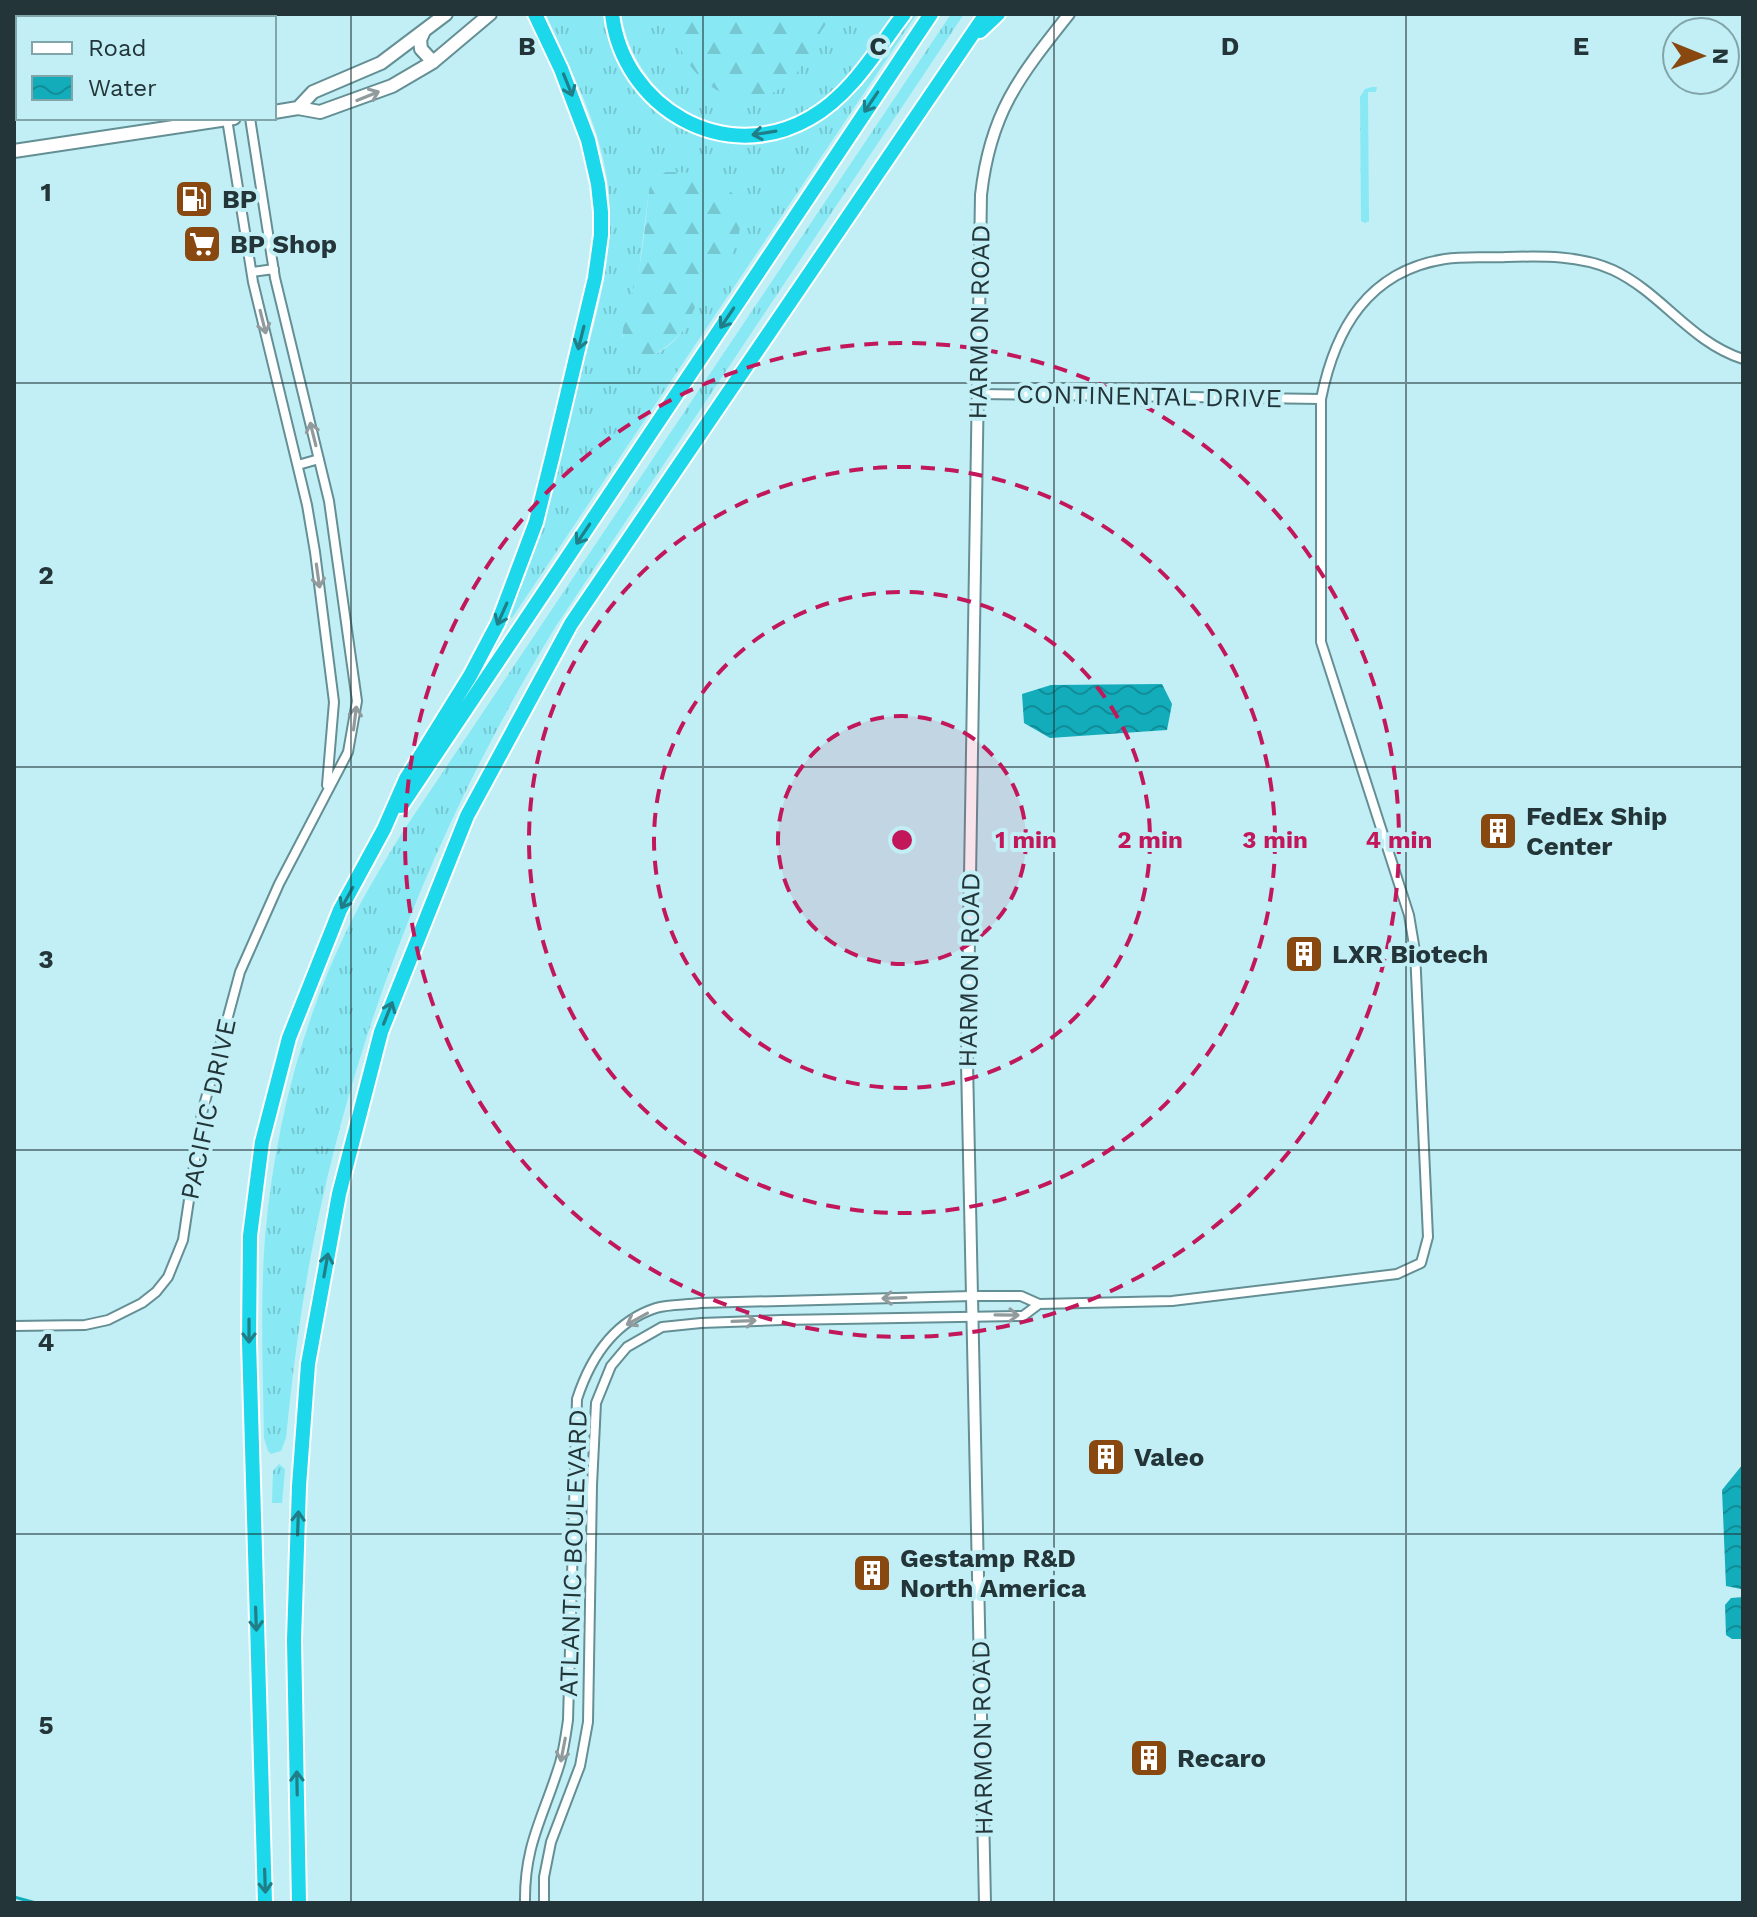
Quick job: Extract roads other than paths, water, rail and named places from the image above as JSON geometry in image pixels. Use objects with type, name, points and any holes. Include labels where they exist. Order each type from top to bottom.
[{"type":"highway","points":[[265,1903],[249,1390],[250,1236],[262,1142],[289,1038],[340,910],[384,829],[406,779],[470,676],[498,623],[536,522],[595,278],[601,212],[593,160],[574,99],[535,14]]},
{"type":"highway","points":[[612,14],[622,53],[631,73],[650,96],[696,126],[729,135],[754,135],[795,126],[832,103],[856,78],[904,14]]},
{"type":"highway","points":[[384,829],[931,14]]},
{"type":"highway","points":[[299,1903],[294,1640],[299,1486],[308,1364],[339,1194],[381,1032],[467,816],[571,624],[986,14]]},
{"type":"highway","points":[[970,38],[998,14]]},
{"type":"main road","points":[[298,108],[313,92],[381,63],[446,14]]},
{"type":"main road","points":[[276,112],[298,108],[320,112],[392,86],[433,62],[490,14]]},
{"type":"main road","points":[[424,31],[420,40],[421,49],[433,62]]},
{"type":"main road","points":[[14,151],[223,120]]},
{"type":"street","name":"HARMON ROAD","points":[[985,1903],[967,1063],[981,195],[992,136],[1022,73],[1069,14]]},
{"type":"street","name":"PACIFIC DRIVE","points":[[230,120],[252,272],[307,505],[334,702],[327,790]]},
{"type":"street","name":"PACIFIC DRIVE","points":[[14,1326],[85,1325],[108,1320],[142,1303],[168,1277],[183,1240],[202,1113],[240,972],[279,884],[348,752],[357,701],[337,549],[274,269],[250,120]]},
{"type":"street","points":[[1039,1304],[1172,1301],[1354,1280],[1409,1270],[1421,1263],[1425,1251],[1428,1237],[1415,951],[1403,891],[1321,642],[1321,399],[1328,363],[1340,334],[1360,306],[1388,280],[1420,265],[1445,259],[1549,256],[1589,262],[1613,270],[1641,285],[1696,335],[1714,347],[1743,359]]},
{"type":"street","points":[[252,272],[274,269]]},
{"type":"street","name":"CONTINENTAL DRIVE","points":[[977,394],[1321,399]]},
{"type":"street","points":[[298,465],[319,459]]},
{"type":"street","name":"ATLANTIC BOULEVARD","points":[[525,1903],[525,1875],[532,1837],[561,1761],[568,1720],[577,1399],[585,1373],[614,1332],[657,1308],[700,1303],[1021,1296],[1039,1304],[1023,1316],[701,1323],[662,1327],[627,1347],[611,1366],[596,1403],[588,1722],[580,1766],[551,1842],[544,1877],[544,1903]]},
{"type":"water","points":[[1162,684],[1172,704],[1167,730],[1050,738],[1024,723],[1022,694],[1051,685]]},
{"type":"water","points":[[1743,1464],[1741,1589],[1726,1586],[1722,1490]]},
{"type":"water","points":[[1743,1597],[1743,1639],[1732,1639],[1726,1635],[1725,1605],[1731,1598]]},
{"type":"waterway","points":[[14,1897],[36,1903]]},
{"type":"place","name":"BP","points":[[194,199]]},
{"type":"place","name":"BP Shop","points":[[202,244]]},
{"type":"place","name":"FedEx Ship Center","points":[[1498,831]]},
{"type":"place","name":"LXR Biotech","points":[[1304,954]]},
{"type":"place","name":"Valeo","points":[[1106,1457]]},
{"type":"place","name":"Gestamp R&D North America","points":[[872,1573]]},
{"type":"place","name":"Recaro","points":[[1149,1758]]}]
